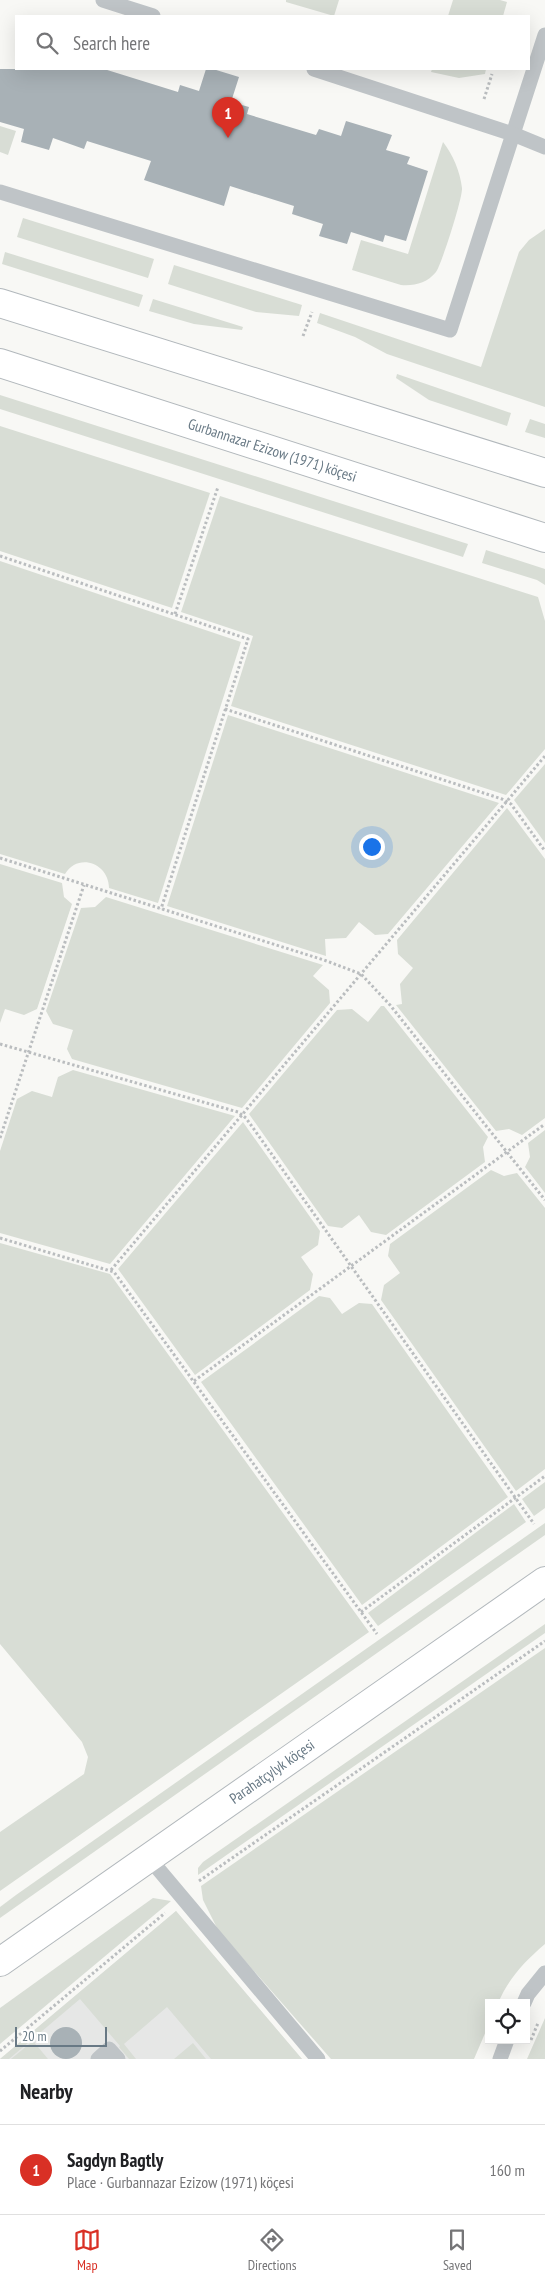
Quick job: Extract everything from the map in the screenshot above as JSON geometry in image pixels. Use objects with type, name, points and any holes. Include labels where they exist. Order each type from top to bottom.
[{"type":"street","points":[[0,303],[545,473]]},
{"type":"street","name":"Gurbannazar Ezizow (1971) köçesi","points":[[0,363],[545,538]]},
{"type":"street","name":"Parahatçylyk köçesi","points":[[0,1962],[545,1581]]},
{"type":"lane","points":[[103,0],[150,15]]},
{"type":"lane","points":[[0,192],[450,330],[545,35]]},
{"type":"lane","points":[[317,70],[513,134],[545,147]]},
{"type":"lane","points":[[149,1858],[318,2059]]},
{"type":"lane","points":[[526,1999],[545,1972]]},
{"type":"lane","points":[[500,2059],[506,2044]]},
{"type":"lane","points":[[98,2059],[109,2049],[118,2059]]},
{"type":"path","points":[[175,614],[218,487]]},
{"type":"path","points":[[0,556],[248,638],[161,909]]},
{"type":"path","points":[[225,709],[511,804],[545,851]]},
{"type":"path","points":[[111,1270],[545,756]]},
{"type":"path","points":[[0,858],[324,960],[361,974],[390,1006],[545,1200]]},
{"type":"path","points":[[0,1138],[84,885]]},
{"type":"path","points":[[0,1044],[238,1112],[242,1115],[534,1524]]},
{"type":"path","points":[[194,1381],[545,1124]]},
{"type":"path","points":[[0,1238],[111,1270],[194,1381],[377,1634]]},
{"type":"path","points":[[361,1612],[545,1476]]},
{"type":"path","points":[[194,1886],[545,1641]]},
{"type":"path","points":[[0,2051],[168,1910]]},
{"type":"path","points":[[530,2042],[541,2016]]},
{"type":"shaded area","points":[[286,0],[339,0],[334,15],[286,2]]},
{"type":"shaded area","points":[[453,0],[500,0],[507,2],[503,15],[448,15]]},
{"type":"shaded area","points":[[432,70],[486,70],[485,74],[459,78],[431,72]]},
{"type":"shaded area","points":[[0,126],[16,131],[8,155],[0,152]]},
{"type":"shaded area","points":[[443,142],[456,164],[462,188],[451,231],[436,272],[425,281],[401,285],[352,270],[361,240],[408,254]]},
{"type":"shaded area","points":[[23,218],[154,259],[148,278],[17,237]]},
{"type":"shaded area","points":[[545,229],[545,407],[387,354],[355,337],[317,323],[320,313],[481,367],[519,252],[529,240]]},
{"type":"shaded area","points":[[5,252],[143,295],[139,307],[2,264]]},
{"type":"shaded area","points":[[174,265],[302,305],[299,316],[256,312],[168,284]]},
{"type":"shaded area","points":[[153,299],[243,327],[242,330],[194,324],[149,311]]},
{"type":"shaded area","points":[[397,374],[511,413],[507,426],[429,400],[396,378]]},
{"type":"shaded area","points":[[0,395],[468,544],[463,557],[0,409]]},
{"type":"shaded area","points":[[530,419],[545,424],[545,438],[525,432]]},
{"type":"shaded area","points":[[0,426],[210,493],[172,608],[0,551]]},
{"type":"shaded area","points":[[220,496],[538,597],[545,621],[545,749],[506,795],[231,706],[253,636],[181,612]]},
{"type":"shaded area","points":[[486,550],[545,569],[545,585],[537,580],[482,563]]},
{"type":"shaded area","points":[[0,561],[241,642],[158,903],[109,888],[108,879],[104,872],[92,863],[77,863],[65,874],[0,854]]},
{"type":"shaded area","points":[[228,715],[499,803],[388,934],[375,935],[359,922],[346,938],[325,939],[326,956],[167,906]]},
{"type":"shaded area","points":[[545,764],[545,843],[514,800]]},
{"type":"shaded area","points":[[507,808],[545,859],[545,1118],[522,1135],[509,1129],[496,1131],[396,1005],[402,1004],[400,984],[413,968],[398,954],[397,940]]},
{"type":"shaded area","points":[[0,864],[62,883],[64,897],[72,904],[37,1009],[24,1015],[5,1009],[0,1023]]},
{"type":"shaded area","points":[[106,897],[323,965],[313,976],[329,990],[330,1003],[242,1108],[72,1059],[67,1049],[73,1030],[53,1024],[46,1011],[81,908],[95,907]]},
{"type":"shaded area","points":[[381,1006],[384,1006],[488,1137],[483,1147],[485,1162],[386,1235],[371,1232],[359,1215],[342,1228],[328,1226],[249,1114],[337,1010],[352,1009],[368,1022]]},
{"type":"shaded area","points":[[73,1070],[235,1116],[110,1264],[0,1233],[0,1151],[17,1099],[32,1091],[52,1097],[58,1077]]},
{"type":"shaded area","points":[[243,1122],[320,1231],[318,1245],[301,1257],[313,1274],[310,1290],[195,1375],[118,1269]]},
{"type":"shaded area","points":[[545,1130],[545,1193],[525,1167],[530,1157],[528,1143]]},
{"type":"shaded area","points":[[491,1170],[504,1176],[517,1173],[545,1208],[545,1469],[516,1491],[381,1300],[384,1285],[400,1273],[388,1256],[390,1244]]},
{"type":"shaded area","points":[[0,1243],[110,1274],[369,1632],[0,1891],[0,1832],[84,1774],[88,1757],[82,1742],[0,1644]]},
{"type":"shaded area","points":[[319,1296],[330,1298],[342,1314],[359,1303],[372,1304],[508,1497],[362,1605],[201,1382]]},
{"type":"shaded area","points":[[545,1482],[545,1508],[534,1516],[522,1499]]},
{"type":"shaded area","points":[[514,1504],[526,1522],[378,1626],[368,1613]]},
{"type":"shaded area","points":[[545,1523],[545,1535],[0,1918],[0,1907],[16,1895]]},
{"type":"shaded area","points":[[545,1624],[545,1633],[198,1875],[198,1868],[203,1862]]},
{"type":"shaded area","points":[[545,1648],[545,1944],[518,1971],[500,1999],[485,1999],[485,2033],[474,2059],[331,2059],[218,1930],[203,1900],[201,1886]]},
{"type":"shaded area","points":[[153,1898],[171,1901],[0,2044],[0,2008]]},
{"type":"shaded area","points":[[176,1911],[302,2059],[0,2059]]},
{"type":"shaded area","points":[[176,1911],[302,2059],[211,2059],[167,2007],[124,2044],[136,2059],[129,2059],[80,1999],[9,2059],[0,2059]]},
{"type":"shaded area","points":[[545,2018],[545,2059],[527,2059]]},
{"type":"shaded area","points":[[33,2041],[48,2059],[11,2059]]},
{"type":"shaded area","points":[[193,2043],[206,2059],[174,2059]]},
{"type":"building","points":[[0,69],[107,70],[178,92],[180,85],[199,91],[206,70],[216,70],[239,77],[231,102],[249,107],[247,114],[316,135],[319,129],[341,136],[346,121],[392,135],[386,150],[410,157],[407,164],[428,171],[406,241],[385,235],[383,242],[351,232],[347,244],[319,236],[323,224],[292,214],[294,206],[230,186],[224,206],[144,180],[151,161],[87,141],[84,149],[53,138],[49,150],[21,142],[24,129],[0,122]]},
{"type":"building","points":[[66,2027],[78,2031],[82,2043],[78,2055],[66,2059],[54,2055],[50,2043],[54,2031]]},
{"type":"place","name":"Sagdyn Bagtly","points":[[228,138]]}]
